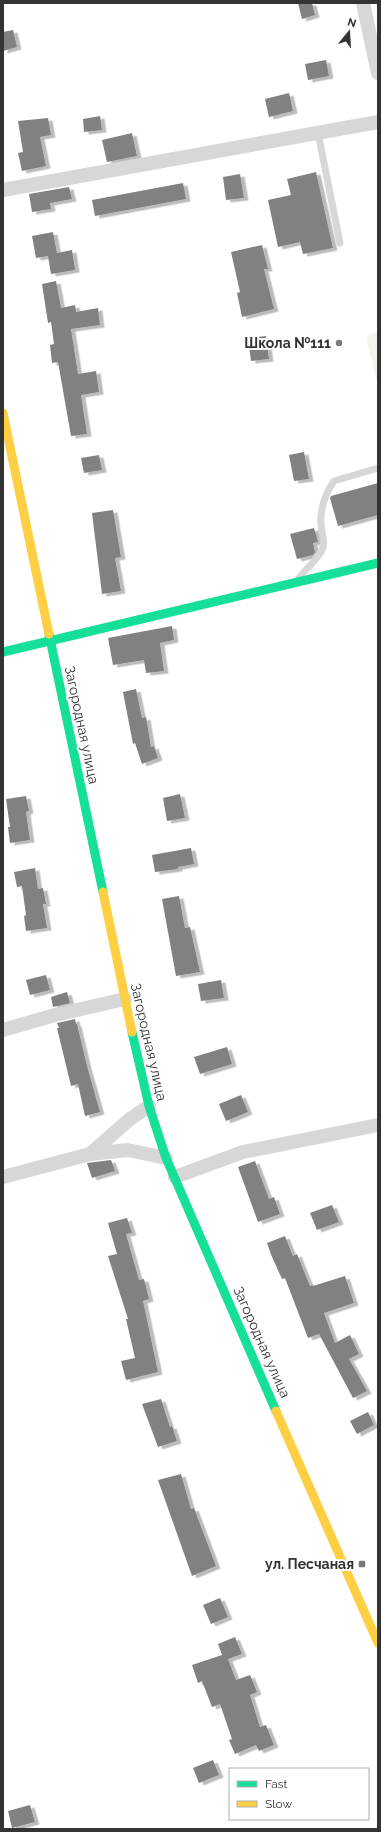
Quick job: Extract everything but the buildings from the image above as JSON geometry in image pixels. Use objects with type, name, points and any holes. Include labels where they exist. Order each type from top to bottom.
[{"type":"street","points":[[363,3],[378,74]]},
{"type":"street","points":[[3,190],[378,122]]},
{"type":"street","name":"Загородная улица","points":[[3,413],[125,999],[149,1106],[166,1158],[378,1643]]},
{"type":"street","points":[[3,652],[378,564]]},
{"type":"street","points":[[3,1030],[55,1014],[125,999]]},
{"type":"street","points":[[90,1154],[130,1119],[149,1106]]},
{"type":"street","points":[[175,1177],[243,1152],[378,1125]]},
{"type":"street","points":[[3,1177],[90,1154],[128,1150],[166,1158]]},
{"type":"lane","points":[[318,133],[340,244]]},
{"type":"lane","points":[[295,583],[321,552],[323,543],[321,524],[322,508],[327,492],[334,481],[378,468]]},
{"type":"shaded area","points":[[378,332],[378,386],[367,336]]},
{"type":"traffic: fast","points":[[3,652],[378,563]]},
{"type":"traffic: fast","points":[[49,634],[103,892]]},
{"type":"traffic: fast","points":[[132,1032],[149,1106],[166,1158],[276,1411]]},
{"type":"traffic: slow","points":[[3,413],[49,634]]},
{"type":"traffic: slow","points":[[103,892],[132,1032]]},
{"type":"traffic: slow","points":[[276,1411],[378,1643]]},
{"type":"place","name":"Школа №111","points":[[339,343]]},
{"type":"place","name":"ул. Песчаная","points":[[362,1564]]}]
